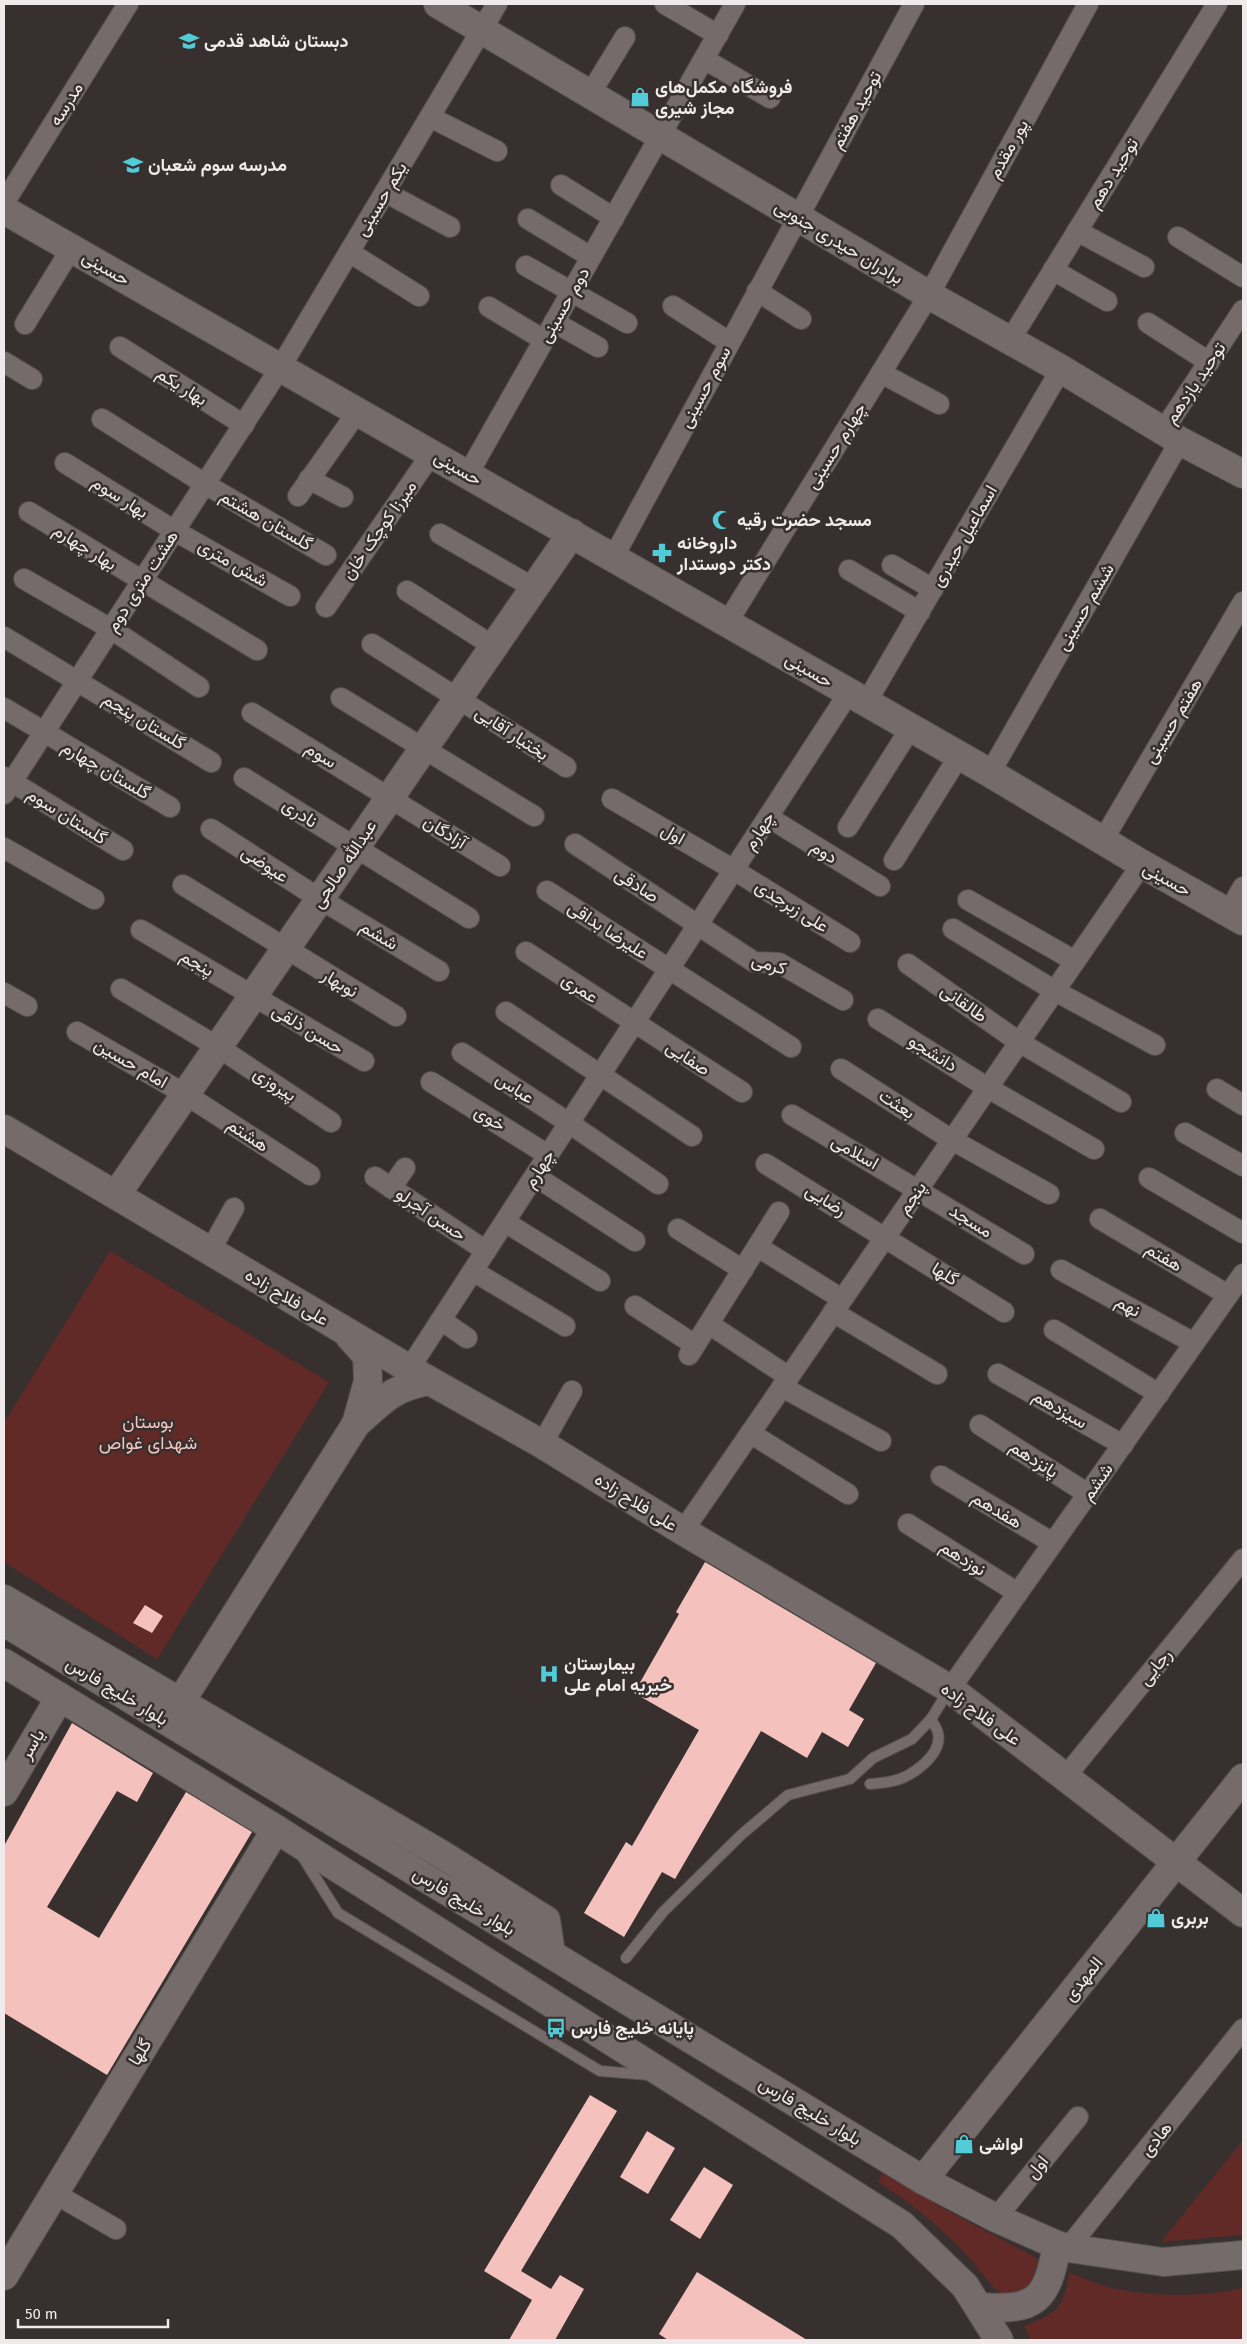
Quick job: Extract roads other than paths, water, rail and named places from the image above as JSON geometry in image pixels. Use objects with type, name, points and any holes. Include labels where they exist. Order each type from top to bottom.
[{"type":"street","name":"مدرسه","points":[[4,203],[128,4]]},
{"type":"street","name":"برادران حیدری جنوبی","points":[[438,4],[1009,342],[1061,369],[1172,436],[1243,474]]},
{"type":"street","name":"یکم حسینی","points":[[280,368],[497,4]]},
{"type":"street","points":[[665,4],[718,35]]},
{"type":"street","name":"توحید هفتم","points":[[798,217],[914,4]]},
{"type":"street","name":"پور مقدم","points":[[929,295],[1088,4]]},
{"type":"street","name":"توحید دهم","points":[[1009,342],[1217,4]]},
{"type":"street","name":"دوم حسینی","points":[[468,474],[718,35],[733,5]]},
{"type":"street","points":[[590,94],[625,38]]},
{"type":"street","points":[[704,59],[770,98]]},
{"type":"street","points":[[430,117],[497,151]]},
{"type":"street","points":[[561,185],[614,218]]},
{"type":"street","points":[[385,192],[450,226]]},
{"type":"street","name":"حسینی","points":[[4,210],[572,533],[910,729],[990,773],[1142,864],[1236,917]]},
{"type":"street","name":"سوم حسینی","points":[[613,558],[798,217]]},
{"type":"street","points":[[528,219],[591,257]]},
{"type":"street","points":[[1078,231],[1144,267]]},
{"type":"street","points":[[1178,237],[1243,277]]},
{"type":"street","points":[[25,324],[71,249]]},
{"type":"street","points":[[349,252],[419,296]]},
{"type":"street","points":[[526,266],[627,323]]},
{"type":"street","points":[[1053,270],[1108,301]]},
{"type":"street","points":[[757,291],[801,319]]},
{"type":"street","name":"چهارم حسینی","points":[[727,623],[929,295]]},
{"type":"street","points":[[673,306],[730,342]]},
{"type":"street","points":[[489,307],[544,340]]},
{"type":"street","name":"توحید یازدهم","points":[[1172,436],[1209,362],[1243,310]]},
{"type":"street","points":[[554,322],[598,347]]},
{"type":"street","points":[[1148,323],[1209,362]]},
{"type":"street","name":"بهار یکم","points":[[120,347],[244,425]]},
{"type":"street","points":[[4,362],[32,379]]},
{"type":"street","name":"هشت متری دوم","points":[[6,784],[43,733],[280,368]]},
{"type":"street","name":"اسماعیل حیدری","points":[[857,698],[920,612],[1061,369]]},
{"type":"street","points":[[880,374],[939,404]]},
{"type":"street","points":[[298,496],[358,411]]},
{"type":"street","name":"گلستان هشتم","points":[[102,419],[205,484],[326,555]]},
{"type":"street","name":"ششم حسینی","points":[[990,773],[1172,436]]},
{"type":"street","name":"میرزا کوچک خان","points":[[326,607],[432,453]]},
{"type":"street","name":"بهار سوم","points":[[65,463],[175,531]]},
{"type":"street","points":[[309,479],[343,497]]},
{"type":"street","name":"بهار چهارم","points":[[29,512],[257,650]]},
{"type":"street","name":"شش متری","points":[[175,531],[290,596]]},
{"type":"street","name":"عبدالله صالحی","points":[[116,1195],[572,533]]},
{"type":"street","points":[[440,534],[534,588]]},
{"type":"street","points":[[892,565],[933,589]]},
{"type":"street","points":[[849,570],[920,612]]},
{"type":"street","points":[[24,579],[111,629],[199,687]]},
{"type":"street","points":[[407,591],[493,646]]},
{"type":"street","name":"هفتم حسینی","points":[[1103,840],[1243,602]]},
{"type":"street","name":"گلستان پنجم","points":[[4,637],[211,762]]},
{"type":"street","name":"بختیار آقایی","points":[[372,644],[566,767]]},
{"type":"street","points":[[341,698],[534,816]]},
{"type":"street","name":"چهارم","points":[[420,1375],[441,1320],[768,818],[857,698]]},
{"type":"street","name":"گلستان چهارم","points":[[4,708],[170,807]]},
{"type":"street","name":"سوم","points":[[252,713],[390,798]]},
{"type":"street","points":[[848,827],[910,729]]},
{"type":"street","points":[[894,860],[959,756]]},
{"type":"street","name":"نادری","points":[[244,778],[468,918]]},
{"type":"street","name":"گلستان سوم","points":[[6,784],[123,850]]},
{"type":"street","name":"آزادگان","points":[[390,798],[500,866]]},
{"type":"street","name":"اول","points":[[612,798],[734,870]]},
{"type":"street","name":"دوم","points":[[768,818],[880,886]]},
{"type":"street","name":"عیوضی","points":[[211,829],[320,899]]},
{"type":"street","name":"صادقی","points":[[575,844],[698,925]]},
{"type":"street","points":[[4,848],[94,899]]},
{"type":"street","name":"پنجم","points":[[683,1531],[1142,864]]},
{"type":"street","name":"علی زبرجدی","points":[[734,870],[850,942]]},
{"type":"street","name":"نوبهار","points":[[183,885],[285,950],[396,1016]]},
{"type":"street","points":[[1236,917],[1243,887]]},
{"type":"street","name":"علیرضا بداقی","points":[[547,891],[669,969]]},
{"type":"street","name":"ششم","points":[[320,899],[439,971]]},
{"type":"street","points":[[968,900],[1075,961]]},
{"type":"street","name":"کرمی","points":[[698,925],[754,962],[779,963],[843,1000]]},
{"type":"street","points":[[953,929],[1055,991],[1154,1046]]},
{"type":"street","name":"پنجم","points":[[141,930],[253,996]]},
{"type":"street","name":"عمری","points":[[526,952],[634,1023]]},
{"type":"street","name":"طالقانی","points":[[908,964],[1019,1042],[1121,1102]]},
{"type":"street","points":[[669,969],[791,1047]]},
{"type":"street","name":"پیروزی","points":[[121,989],[218,1047],[331,1122]]},
{"type":"street","points":[[4,993],[26,1006]]},
{"type":"street","name":"حسن ذلقی","points":[[253,996],[364,1062]]},
{"type":"street","points":[[506,1012],[692,1136]]},
{"type":"street","name":"دانشجو","points":[[878,1019],[988,1088],[1094,1149]]},
{"type":"street","name":"صفایی","points":[[634,1023],[742,1092]]},
{"type":"street","name":"امام حسین","points":[[77,1032],[185,1094]]},
{"type":"street","name":"عباس","points":[[462,1053],[658,1184]]},
{"type":"street","name":"بعثت","points":[[841,1069],[952,1140],[1049,1194]]},
{"type":"street","name":"خوی","points":[[431,1082],[548,1155]]},
{"type":"street","points":[[1218,1090],[1243,1105]]},
{"type":"street","name":"هشتم","points":[[185,1094],[310,1175]]},
{"type":"street","name":"اسلامی","points":[[792,1115],[918,1189]]},
{"type":"street","name":"علی فلاح زاده","points":[[4,1129],[343,1330],[542,1444],[683,1531],[950,1689],[1243,1913]]},
{"type":"street","points":[[1185,1133],[1243,1166]]},
{"type":"street","name":"رضایی","points":[[766,1164],[885,1237]]},
{"type":"street","name":"حسن آجرلو","points":[[405,1168],[383,1182],[486,1251]]},
{"type":"street","points":[[535,1176],[635,1241]]},
{"type":"street","points":[[1149,1178],[1243,1233]]},
{"type":"street","name":"مسجد","points":[[918,1189],[1024,1254]]},
{"type":"street","points":[[210,1251],[234,1208]]},
{"type":"street","points":[[635,1306],[692,1350],[779,1212]]},
{"type":"street","name":"هفتم","points":[[1100,1219],[1228,1295]]},
{"type":"street","points":[[505,1222],[600,1282]]},
{"type":"street","points":[[678,1229],[743,1270]]},
{"type":"street","name":"گلها","points":[[885,1237],[1004,1312]]},
{"type":"street","points":[[758,1247],[838,1306],[936,1374]]},
{"type":"street","name":"نهم","points":[[1061,1270],[1194,1343]]},
{"type":"street","points":[[473,1271],[565,1326]]},
{"type":"street","name":"ششم","points":[[950,1689],[1243,1274]]},
{"type":"street","points":[[441,1320],[467,1338]]},
{"type":"street","points":[[709,1324],[786,1382],[881,1440]]},
{"type":"street","points":[[181,1701],[356,1424],[368,1380],[368,1356],[343,1330]]},
{"type":"street","points":[[1054,1330],[1158,1394]]},
{"type":"street","name":"سیزدهم","points":[[998,1374],[1123,1445]]},
{"type":"street","points":[[356,1424],[393,1393],[408,1385],[420,1375]]},
{"type":"street","points":[[542,1444],[572,1391]]},
{"type":"street","name":"پانزدهم","points":[[980,1425],[1088,1494]]},
{"type":"street","points":[[750,1433],[848,1494]]},
{"type":"street","name":"هفدهم","points":[[941,1476],[1053,1543]]},
{"type":"street","name":"نوزدهم","points":[[908,1524],[1018,1593]]},
{"type":"street","name":"رجایی","points":[[1066,1776],[1243,1559]]},
{"type":"street","points":[[4,1598],[441,1854],[546,1920],[551,1954]]},
{"type":"street","name":"بلوار خلیج فارس","points":[[4,1622],[923,2180],[996,2218],[1062,2247],[1162,2262],[1243,2255]]},
{"type":"street","name":"بلوار خلیج فارس","points":[[4,1663],[283,1833],[902,2225],[965,2286],[999,2340]]},
{"type":"street","name":"یاسر","points":[[4,1792],[60,1697]]},
{"type":"street","name":"المهدی","points":[[923,2180],[1243,1778]]},
{"type":"street","name":"گلها","points":[[4,2276],[54,2193],[283,1833]]},
{"type":"street","name":"هادی","points":[[1062,2247],[1243,2029]]},
{"type":"street","name":"اول","points":[[996,2218],[1078,2117]]},
{"type":"street","points":[[54,2193],[116,2229]]},
{"type":"street","points":[[979,2307],[1002,2309],[1025,2306],[1045,2290],[1062,2247]]},
{"type":"lane","points":[[626,1958],[663,1912],[741,1835],[788,1795],[850,1779],[873,1758],[912,1739],[931,1719],[950,1689]]},
{"type":"lane","points":[[870,1784],[894,1781],[912,1773],[929,1758],[937,1745],[938,1734],[931,1719]]},
{"type":"lane","points":[[283,1833],[338,1913],[600,2070],[668,2076]]},
{"type":"place","name":"دبستان شاهد قدمی","points":[[189,41]]},
{"type":"place","name":"فروشگاه مکمل‌های مجاز شیری","points":[[640,97]]},
{"type":"place","name":"مدرسه سوم شعبان","points":[[133,165]]},
{"type":"place","name":"مسجد حضرت رقیه","points":[[722,520]]},
{"type":"place","name":"داروخانه دکتر دوستدار","points":[[662,553]]},
{"type":"place","name":"بیمارستان خیریه امام علی","points":[[549,1674]]},
{"type":"place","name":"بربری","points":[[1156,1918]]},
{"type":"place","name":"پایانه خلیج فارس","points":[[556,2028]]},
{"type":"place","name":"لواشی","points":[[964,2144]]},
{"type":"park label","name":"بوستان شهدای غواص","points":[[148,1432]]}]
